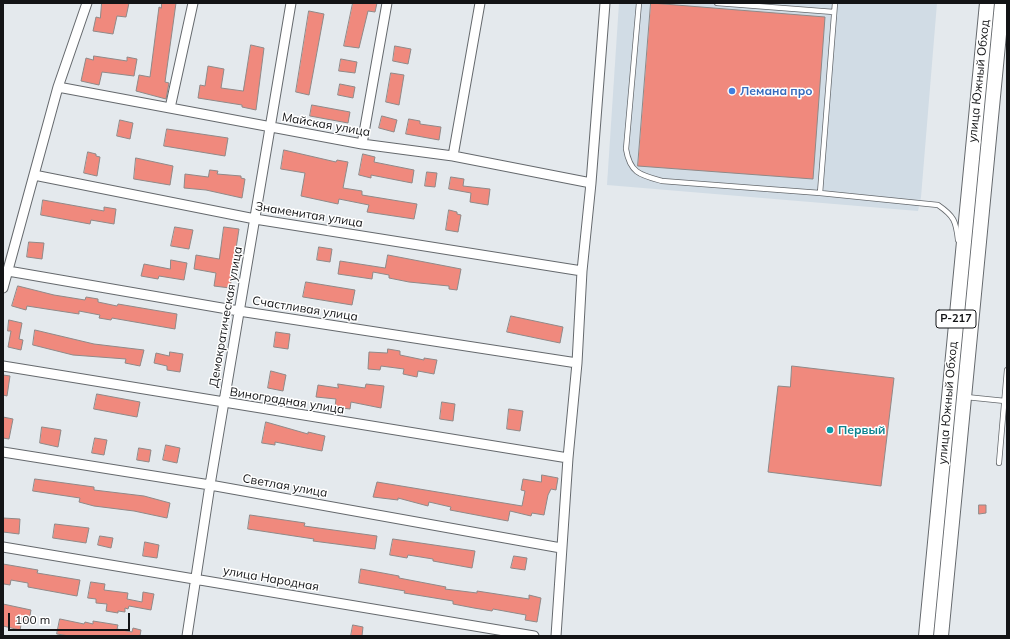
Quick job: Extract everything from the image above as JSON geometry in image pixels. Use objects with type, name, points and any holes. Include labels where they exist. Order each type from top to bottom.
[{"type":"main road","name":"улица Южный Обход","points":[[926,636],[987,3]]},
{"type":"main road","name":"улица Южный Обход","points":[[941,636],[1002,3]]},
{"type":"street","points":[[3,288],[58,87],[87,3]]},
{"type":"street","points":[[170,108],[193,3]]},
{"type":"street","name":"Демократическая улица","points":[[187,636],[210,485],[291,3]]},
{"type":"street","points":[[362,144],[387,3]]},
{"type":"street","points":[[453,156],[480,3]]},
{"type":"street","points":[[556,636],[561,548],[582,271],[591,183],[605,3]]},
{"type":"street","name":"Майская улица","points":[[58,87],[362,144],[453,156],[591,183]]},
{"type":"street","name":"Знаменитая улица","points":[[34,175],[255,219],[582,271]]},
{"type":"street","name":"Счастливая улица","points":[[8,271],[239,311],[576,363]]},
{"type":"street","name":"Виноградная улица","points":[[3,366],[568,458]]},
{"type":"street","name":"Светлая улица","points":[[3,452],[210,485],[561,548]]},
{"type":"street","name":"улица Народная","points":[[3,547],[196,578],[534,636]]},
{"type":"lane","points":[[639,3],[626,149],[628,162],[634,171],[646,177],[662,181],[820,193],[938,205],[950,213],[956,222],[961,263]]},
{"type":"lane","points":[[717,3],[834,12]]},
{"type":"lane","points":[[820,193],[834,3]]},
{"type":"lane","points":[[999,463],[1007,370]]},
{"type":"lane","points":[[964,396],[1005,401]]},
{"type":"shaded area","points":[[619,3],[937,3],[921,197],[918,211],[607,185]]},
{"type":"building","points":[[102,3],[129,3],[126,17],[117,16],[113,34],[93,31],[96,17],[100,18]]},
{"type":"building","points":[[162,3],[176,3],[165,82],[169,83],[166,99],[136,91],[139,75],[150,77],[159,7],[161,8]]},
{"type":"building","points":[[353,3],[377,3],[375,12],[368,11],[359,48],[344,46]]},
{"type":"building","name":"Лемана про","points":[[651,3],[825,17],[813,179],[638,166]]},
{"type":"building","points":[[309,11],[324,14],[309,95],[296,92]]},
{"type":"building","points":[[251,45],[264,48],[256,110],[242,107],[242,105],[198,98],[200,85],[205,86],[208,66],[224,69],[221,88],[243,91]]},
{"type":"building","points":[[395,46],[411,49],[408,64],[393,61]]},
{"type":"building","points":[[94,56],[127,61],[127,57],[137,59],[134,76],[102,72],[99,85],[81,81],[86,58],[93,60]]},
{"type":"building","points":[[341,59],[357,62],[355,73],[339,71]]},
{"type":"building","points":[[391,73],[404,75],[399,105],[386,102]]},
{"type":"building","points":[[340,84],[355,87],[353,98],[338,95]]},
{"type":"building","points":[[312,105],[350,112],[348,123],[310,116]]},
{"type":"building","points":[[382,116],[397,120],[394,132],[379,128]]},
{"type":"building","points":[[409,119],[420,121],[420,124],[441,127],[439,140],[406,134]]},
{"type":"building","points":[[120,120],[133,123],[130,139],[117,136]]},
{"type":"building","points":[[167,129],[228,138],[225,156],[164,146]]},
{"type":"building","points":[[284,150],[336,162],[337,160],[348,162],[343,188],[362,191],[362,195],[417,204],[414,219],[367,212],[369,205],[339,199],[338,204],[301,196],[305,173],[281,169]]},
{"type":"building","points":[[88,152],[96,154],[96,156],[100,157],[97,176],[84,173]]},
{"type":"building","points":[[363,154],[375,157],[374,162],[414,170],[412,183],[371,175],[371,178],[359,175]]},
{"type":"building","points":[[136,158],[173,166],[170,185],[134,179]]},
{"type":"building","points":[[210,170],[218,171],[217,174],[241,176],[241,178],[245,179],[242,198],[206,190],[184,188],[185,174],[208,177]]},
{"type":"building","points":[[427,172],[437,173],[435,187],[425,186]]},
{"type":"building","points":[[451,177],[464,179],[463,186],[490,189],[488,205],[470,202],[471,193],[449,189]]},
{"type":"building","points":[[43,200],[104,211],[104,207],[116,209],[114,224],[91,220],[90,224],[41,215]]},
{"type":"building","points":[[449,210],[457,212],[457,214],[461,215],[458,232],[446,230]]},
{"type":"building","points":[[175,227],[193,230],[189,249],[171,246]]},
{"type":"building","points":[[224,227],[239,229],[230,288],[214,286],[216,273],[194,269],[196,255],[219,259]]},
{"type":"building","points":[[29,242],[44,243],[42,259],[27,257]]},
{"type":"building","points":[[319,247],[332,249],[330,262],[317,260]]},
{"type":"building","points":[[388,255],[461,269],[457,290],[449,289],[449,286],[409,282],[389,278],[389,275],[373,272],[372,279],[338,274],[340,261],[385,268]]},
{"type":"building","points":[[171,260],[187,263],[184,280],[159,276],[158,279],[141,276],[144,264],[170,269]]},
{"type":"building","points":[[306,282],[355,290],[352,305],[303,297]]},
{"type":"building","points":[[18,286],[54,295],[85,300],[86,297],[98,299],[98,302],[117,306],[118,304],[177,314],[175,329],[112,318],[111,320],[99,318],[100,315],[79,311],[79,314],[27,306],[26,310],[12,306]]},
{"type":"building","points":[[511,316],[563,327],[560,343],[507,332]]},
{"type":"building","points":[[9,320],[22,323],[19,339],[23,340],[21,350],[8,347],[11,331],[8,331]]},
{"type":"building","points":[[35,330],[94,344],[144,350],[140,366],[125,363],[126,359],[73,355],[33,345]]},
{"type":"building","points":[[276,332],[290,334],[288,349],[274,347]]},
{"type":"building","points":[[388,349],[400,351],[400,355],[424,360],[424,358],[437,360],[434,374],[418,371],[417,377],[403,374],[404,369],[381,366],[380,370],[368,369],[369,352],[387,353]]},
{"type":"building","points":[[170,352],[183,354],[180,372],[167,370],[167,366],[154,363],[156,353],[169,356]]},
{"type":"building","name":"Первый","points":[[792,366],[894,378],[881,486],[768,472],[778,386],[790,387]]},
{"type":"building","points":[[271,371],[286,375],[283,391],[268,388]]},
{"type":"building","points":[[3,375],[10,376],[7,396],[3,395]]},
{"type":"building","points":[[338,384],[365,388],[366,384],[384,386],[381,408],[351,402],[350,409],[335,407],[336,399],[316,397],[318,385],[338,388]]},
{"type":"building","points":[[97,394],[140,402],[137,417],[94,409]]},
{"type":"building","points":[[442,402],[455,404],[453,421],[440,419]]},
{"type":"building","points":[[509,409],[523,411],[520,431],[507,429]]},
{"type":"building","points":[[3,417],[13,419],[9,439],[3,438]]},
{"type":"building","points":[[266,422],[308,434],[308,432],[325,436],[322,451],[275,442],[275,445],[262,443]]},
{"type":"building","points":[[42,427],[61,430],[58,447],[40,443]]},
{"type":"building","points":[[95,438],[107,440],[104,455],[92,453]]},
{"type":"building","points":[[166,445],[180,448],[177,463],[163,460]]},
{"type":"building","points":[[139,448],[151,450],[149,462],[137,460]]},
{"type":"building","points":[[542,475],[558,478],[556,490],[551,489],[548,495],[544,515],[532,513],[531,516],[510,511],[508,521],[450,510],[451,507],[429,502],[428,506],[398,498],[398,500],[373,497],[377,482],[522,506],[525,491],[521,490],[523,479],[541,482]]},
{"type":"building","points":[[35,479],[94,487],[94,490],[144,496],[170,503],[167,518],[134,511],[94,506],[79,502],[80,498],[33,491]]},
{"type":"building","points":[[979,505],[986,505],[986,513],[979,514]]},
{"type":"building","points":[[250,515],[305,523],[304,526],[377,536],[375,549],[313,541],[314,539],[248,529]]},
{"type":"building","points":[[3,518],[20,519],[19,534],[3,532]]},
{"type":"building","points":[[55,524],[89,528],[86,543],[53,538]]},
{"type":"building","points":[[100,536],[113,538],[111,548],[98,545]]},
{"type":"building","points":[[393,539],[475,551],[472,568],[408,555],[407,558],[390,555]]},
{"type":"building","points":[[145,542],[159,545],[157,558],[143,556]]},
{"type":"building","points":[[514,556],[527,558],[525,570],[511,568]]},
{"type":"building","points":[[3,564],[38,570],[37,573],[80,580],[77,596],[28,587],[28,583],[11,580],[10,585],[4,584]]},
{"type":"building","points":[[361,569],[446,587],[445,589],[477,593],[477,591],[529,599],[529,595],[541,598],[537,622],[525,620],[526,615],[453,604],[453,601],[404,593],[405,591],[359,583]]},
{"type":"building","points":[[91,582],[105,584],[104,590],[128,593],[127,599],[142,602],[143,592],[154,594],[151,610],[129,606],[128,609],[125,608],[125,612],[118,611],[118,613],[106,611],[107,604],[96,603],[96,599],[88,598]]},
{"type":"building","points":[[3,604],[31,610],[29,621],[22,620],[20,630],[3,626]]},
{"type":"building","points":[[60,619],[84,624],[85,622],[93,624],[93,621],[118,625],[117,629],[132,632],[133,628],[141,630],[140,636],[69,636],[57,634]]},
{"type":"building","points":[[353,625],[363,627],[362,636],[351,636]]},
{"type":"place","name":"Лемана про","points":[[732,91]]},
{"type":"place","name":"Первый","points":[[830,430]]}]
